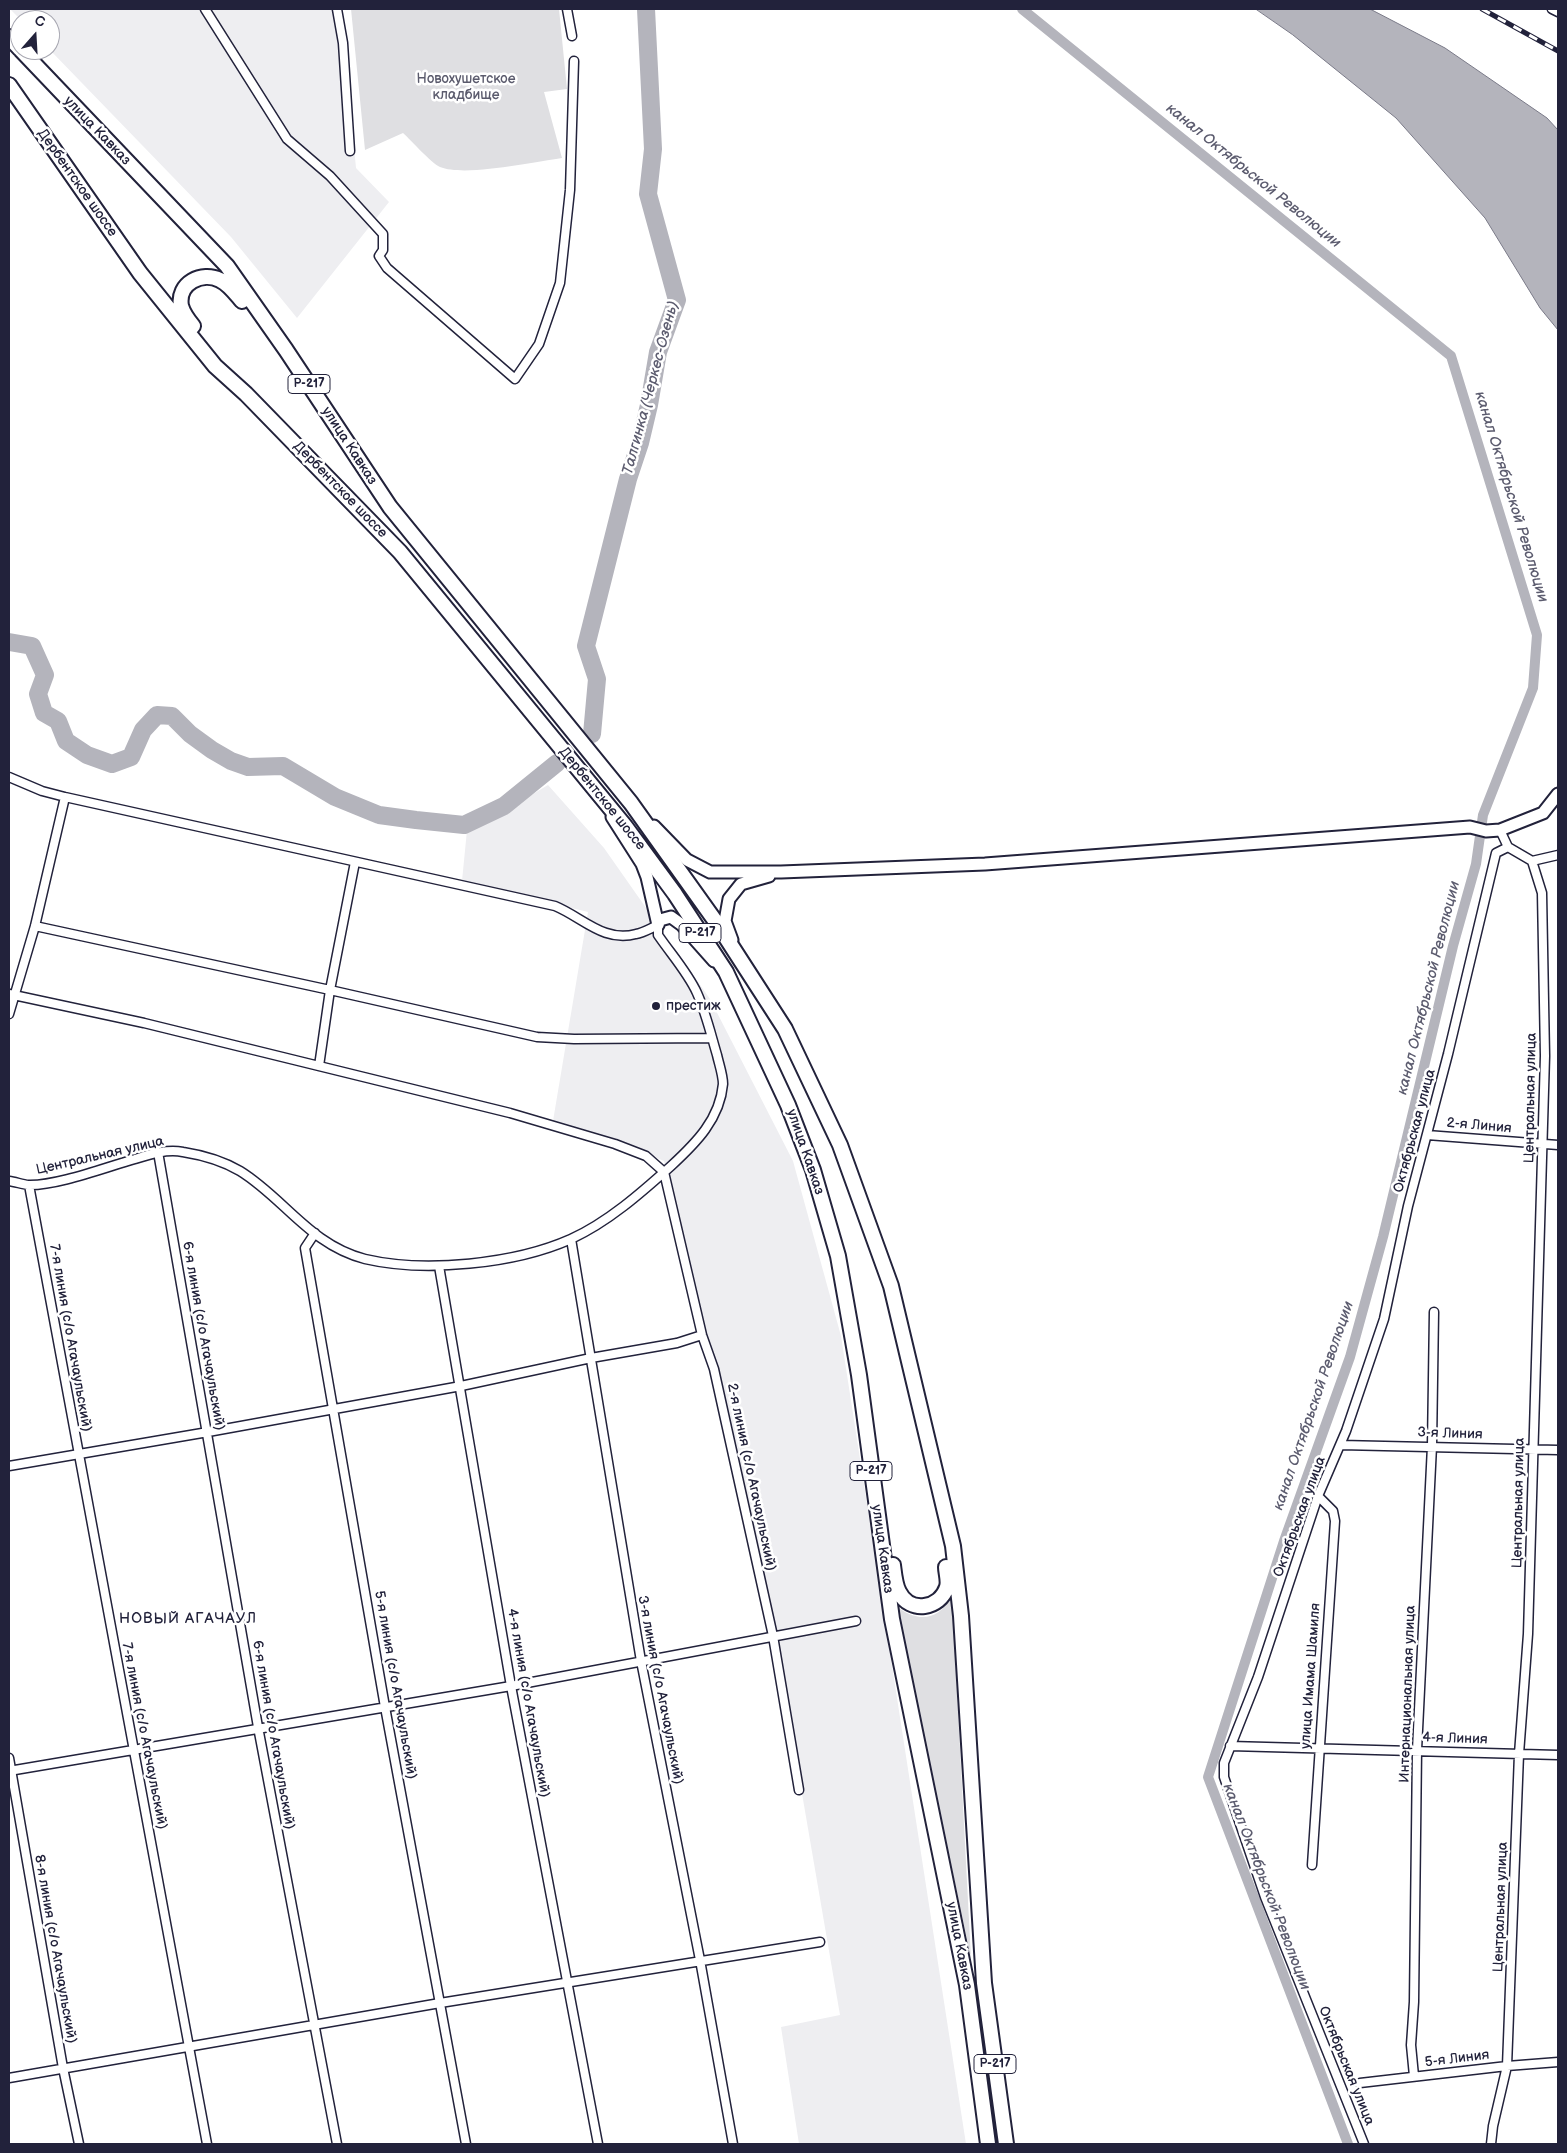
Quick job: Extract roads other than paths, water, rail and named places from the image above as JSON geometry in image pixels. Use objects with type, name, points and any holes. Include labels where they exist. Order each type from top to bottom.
[{"type":"highway","name":"улица Кавказ","points":[[30,60],[227,266],[286,350],[390,507],[631,803],[716,922],[785,1029],[840,1145],[891,1286],[953,1546],[961,1616],[984,1983],[1006,2144]]},
{"type":"highway","name":"Дербентское шоссе","points":[[9,85],[140,273],[215,366],[246,394],[400,552],[596,791],[675,894]]},
{"type":"highway","points":[[246,394],[186,316],[181,306],[182,296],[190,281],[204,276],[222,280],[286,350]]},
{"type":"highway","name":"улица Кавказ","points":[[675,894],[726,972],[788,1104],[813,1170],[838,1256],[859,1375],[892,1619],[967,1986],[988,2144]]},
{"type":"highway","points":[[870,1462],[898,1592],[906,1601],[914,1606],[926,1607],[936,1603],[944,1595],[948,1584],[934,1460]]},
{"type":"main road","points":[[596,791],[642,864],[647,877],[658,925]]},
{"type":"main road","points":[[631,803],[687,860],[710,872],[781,872],[985,864],[1470,827],[1486,831],[1500,830],[1543,813],[1558,794]]},
{"type":"main road","points":[[742,964],[725,921],[728,899],[741,884],[781,872]]},
{"type":"main road","points":[[658,925],[660,920],[671,917],[682,925],[703,950],[726,972]]},
{"type":"street","points":[[204,9],[287,139],[330,176],[383,234],[382,250],[379,256],[387,268],[516,379],[539,344],[560,283],[570,190],[574,61]]},
{"type":"street","points":[[337,9],[343,43],[350,151]]},
{"type":"street","points":[[567,9],[572,36]]},
{"type":"street","points":[[1552,9],[1558,12]]},
{"type":"street","points":[[9,777],[42,791],[65,797],[556,906],[570,912],[594,929],[606,933],[621,936],[636,934],[658,925]]},
{"type":"street","points":[[9,1014],[12,995],[35,926],[65,797]]},
{"type":"street","points":[[1500,830],[1508,847],[1532,861],[1558,854]]},
{"type":"street","name":"Октябрьская улица","points":[[1364,2144],[1265,1897],[1224,1777],[1224,1763],[1258,1677],[1318,1496],[1341,1444],[1384,1319],[1408,1206],[1496,853],[1508,847]]},
{"type":"street","name":"Центральная улица","points":[[1491,2144],[1493,2126],[1507,2066],[1519,1754],[1528,1634],[1532,1449],[1543,1144],[1544,1046],[1542,893],[1532,861]]},
{"type":"street","points":[[319,1066],[330,990],[355,862]]},
{"type":"street","name":"Центральная улица","points":[[9,1181],[29,1185],[55,1182],[158,1152],[180,1151],[211,1158],[240,1171],[333,1246],[363,1258],[400,1265],[439,1266],[526,1254],[571,1239],[609,1217],[688,1151],[709,1126],[720,1104],[723,1081],[712,1038],[696,992],[658,935],[658,925]]},
{"type":"street","points":[[35,926],[537,1037],[574,1040],[712,1038]]},
{"type":"street","points":[[12,995],[144,1023],[510,1113],[615,1144],[646,1156],[664,1172]]},
{"type":"street","name":"2-я Линия","points":[[1427,1134],[1558,1145]]},
{"type":"street","name":"6-я линия (с/о Агачаульский)","points":[[158,1152],[258,1728],[337,2144]]},
{"type":"street","name":"2-я линия (с/о Агачаульский)","points":[[664,1172],[702,1336],[714,1368],[774,1636],[799,1790]]},
{"type":"street","name":"7-я линия (с/о Агачаульский)","points":[[29,1185],[207,2144]]},
{"type":"street","name":"5-я линия (с/о Агачаульский)","points":[[315,1233],[305,1248],[385,1707],[466,2144]]},
{"type":"street","name":"3-я линия (с/о Агачаульский)","points":[[571,1239],[641,1661],[700,1960],[733,2144]]},
{"type":"street","name":"4-я линия (с/о Агачаульский)","points":[[439,1266],[511,1686],[598,2144]]},
{"type":"street","name":"Интернациональная улица","points":[[1414,2076],[1411,2044],[1414,2002],[1417,1750],[1432,1446],[1434,1312]]},
{"type":"street","points":[[9,1466],[461,1386],[591,1358],[677,1343],[702,1336]]},
{"type":"street","name":"3-я Линия","points":[[1341,1444],[1558,1450]]},
{"type":"street","name":"улица Имама Шамиля","points":[[1312,1865],[1334,1521],[1333,1512],[1318,1496]]},
{"type":"street","points":[[10,1770],[511,1686],[856,1621]]},
{"type":"street","name":"4-я Линия","points":[[1230,1746],[1558,1755]]},
{"type":"street","name":"8-я линия (с/о Агачаульский)","points":[[9,1758],[63,2068],[79,2144]]},
{"type":"street","points":[[9,2078],[314,2024],[820,1942]]},
{"type":"street","name":"5-я Линия","points":[[1360,2083],[1558,2062]]},
{"type":"waterway","name":"Талгинка (Черкес-Озень)","points":[[592,734],[597,679],[586,646],[628,479],[640,443],[658,352],[677,300],[648,194],[653,149],[646,9]]},
{"type":"waterway","name":"канал Октябрьской Революции","points":[[1022,9],[1451,356],[1537,635],[1533,688],[1483,815],[1476,864],[1453,946],[1383,1237],[1350,1357],[1284,1541],[1208,1777],[1348,2144]]},
{"type":"waterway","name":"Талгинка (Черкес-Озень)","points":[[9,642],[32,646],[45,675],[38,694],[44,713],[58,721],[66,741],[87,755],[112,764],[131,757],[143,730],[157,715],[172,716],[190,734],[231,761],[248,767],[283,766],[335,797],[379,815],[464,825],[504,806],[557,763]]},
{"type":"railway","points":[[1482,9],[1558,51]]},
{"type":"place","name":"престиж","points":[[656,1006]]},
{"type":"district","name":"НОВЫЙ АГАЧАУЛ","points":[[188,1619]]},
{"type":"park label","name":"Новохушетское кладбище","points":[[466,88]]}]
